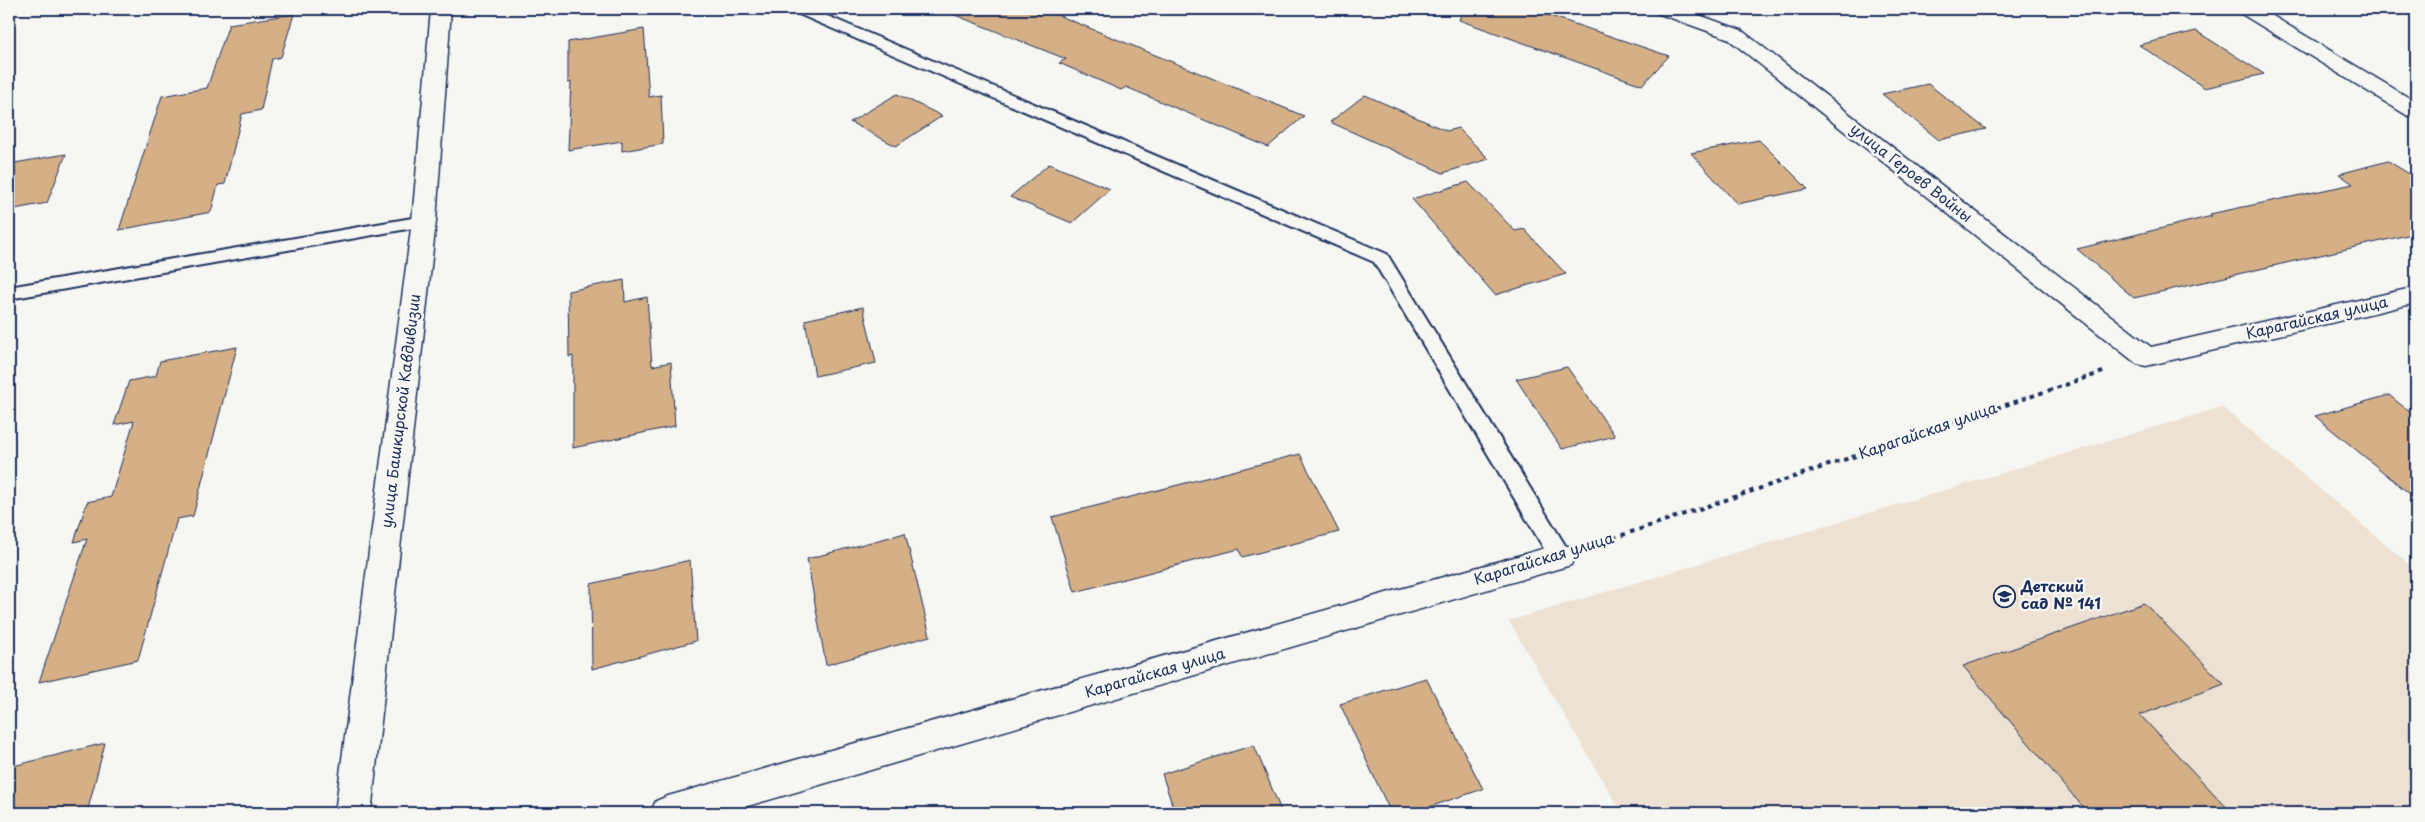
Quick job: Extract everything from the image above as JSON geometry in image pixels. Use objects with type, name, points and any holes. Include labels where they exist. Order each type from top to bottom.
[{"type":"street","name":"улица Башкирской Кавдивизии","points":[[353,813],[424,222],[441,9]]},
{"type":"street","name":"улица Героев Войны","points":[[1664,9],[1734,34],[2146,357]]},
{"type":"street","points":[[2248,9],[2416,111]]},
{"type":"street","name":"Карагайская улица","points":[[2146,357],[2416,295]]},
{"type":"street","name":"Карагайская улица","points":[[668,813],[1560,556]]},
{"type":"lane","points":[[799,9],[1381,258],[1560,556]]},
{"type":"lane","points":[[9,293],[424,222]]},
{"type":"path","name":"Карагайская улица","points":[[1560,556],[2146,357]]},
{"type":"shaded area","name":"Детский сад № 141","points":[[2222,407],[2416,570],[2416,813],[1622,813],[1509,621]]},
{"type":"building","points":[[946,9],[1043,9],[1304,116],[1268,147],[1126,87],[1121,90],[1059,63],[1066,59],[945,11]]},
{"type":"building","points":[[1463,9],[1530,9],[1669,56],[1642,85],[1459,20]]},
{"type":"building","points":[[294,14],[281,57],[272,59],[261,110],[242,114],[225,184],[218,185],[211,212],[119,230],[162,96],[207,88],[229,24]]},
{"type":"building","points":[[644,29],[649,97],[661,95],[663,144],[622,151],[622,141],[568,150],[571,82],[568,83],[568,42]]},
{"type":"building","points":[[2196,31],[2264,74],[2205,88],[2139,45]]},
{"type":"building","points":[[1928,84],[1986,129],[1939,140],[1882,94]]},
{"type":"building","points":[[897,94],[942,116],[896,146],[850,122]]},
{"type":"building","points":[[1365,95],[1447,131],[1458,128],[1489,159],[1443,173],[1330,122]]},
{"type":"building","points":[[1759,140],[1808,189],[1737,204],[1691,153]]},
{"type":"building","points":[[66,154],[47,203],[9,210],[9,164]]},
{"type":"building","points":[[2388,161],[2416,178],[2416,233],[2134,298],[2077,249],[2212,216],[2210,214],[2353,184],[2339,174]]},
{"type":"building","points":[[1049,164],[1110,189],[1072,223],[1010,197]]},
{"type":"building","points":[[1468,182],[1515,231],[1524,229],[1566,274],[1495,295],[1412,199]]},
{"type":"building","points":[[624,280],[625,302],[647,297],[652,366],[671,362],[675,426],[573,448],[573,356],[569,357],[568,291]]},
{"type":"building","points":[[863,307],[876,363],[815,376],[805,320]]},
{"type":"building","points":[[237,347],[193,516],[177,519],[138,660],[39,682],[87,539],[74,542],[87,502],[111,497],[134,421],[114,425],[129,381],[156,376],[160,361]]},
{"type":"building","points":[[1567,367],[1615,436],[1562,449],[1516,379]]},
{"type":"building","points":[[2389,395],[2416,417],[2416,499],[2315,416]]},
{"type":"building","points":[[1300,454],[1339,532],[1242,557],[1239,549],[1075,592],[1052,517]]},
{"type":"building","points":[[905,533],[930,636],[826,665],[807,559]]},
{"type":"building","points":[[690,560],[696,641],[592,669],[591,584]]},
{"type":"building","points":[[2144,603],[2224,684],[2140,715],[2232,813],[2088,813],[1963,666]]},
{"type":"building","points":[[1426,678],[1483,789],[1411,813],[1391,813],[1340,704]]},
{"type":"building","points":[[105,743],[87,813],[9,813],[9,767]]},
{"type":"building","points":[[1254,745],[1282,813],[1175,813],[1162,774]]},
{"type":"place","name":"Детский сад № 141","points":[[2005,596]]}]
